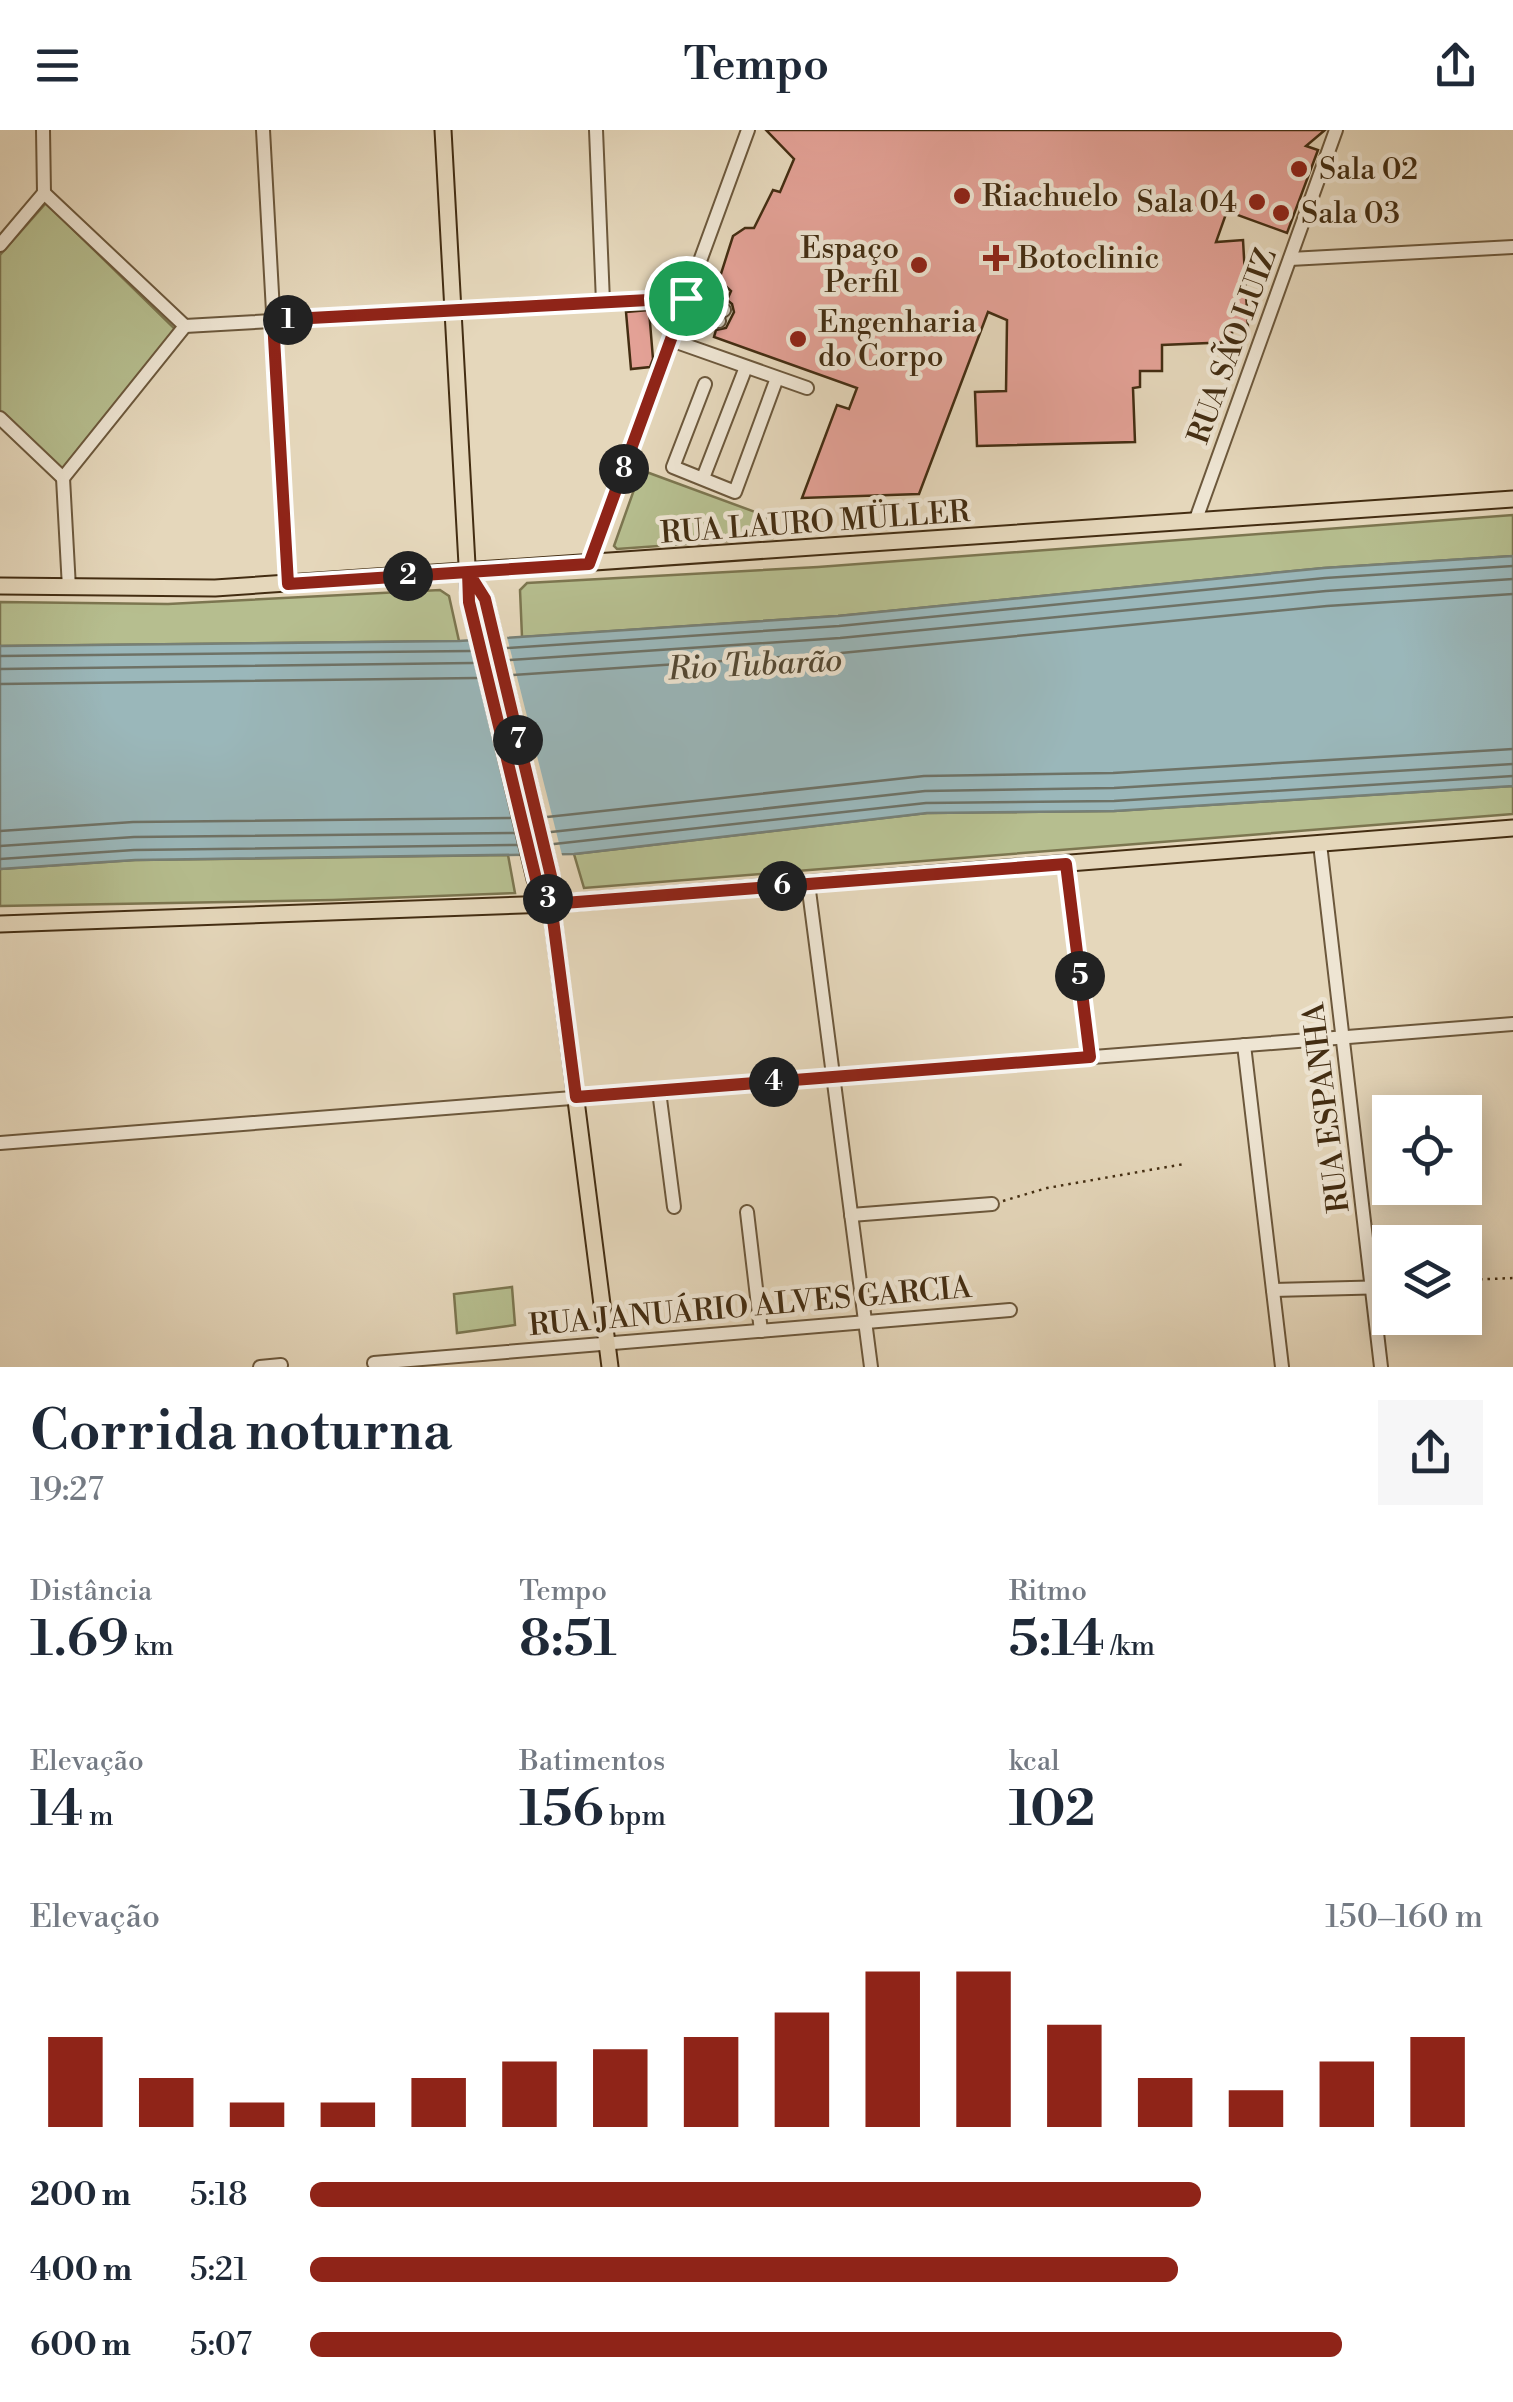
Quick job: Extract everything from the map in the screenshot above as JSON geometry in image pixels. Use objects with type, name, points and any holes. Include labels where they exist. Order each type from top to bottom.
[{"type":"main road","points":[[443,130],[468,572],[551,904],[610,1367]]},
{"type":"main road","name":"RUA LAURO MÜLLER","points":[[0,586],[179,590],[288,584],[1513,499]]},
{"type":"main road","points":[[0,924],[551,904],[1513,828]]},
{"type":"street","points":[[0,245],[44,193],[43,130]]},
{"type":"street","points":[[263,130],[288,584]]},
{"type":"street","points":[[596,130],[603,302]]},
{"type":"street","points":[[589,564],[748,130]]},
{"type":"street","name":"RUA SÃO LUIZ","points":[[1195,522],[1336,130]]},
{"type":"street","points":[[44,193],[185,326],[686,298],[722,315]]},
{"type":"street","points":[[1290,259],[1513,246]]},
{"type":"street","points":[[69,588],[63,478],[185,326]]},
{"type":"street","points":[[671,340],[807,388]]},
{"type":"street","points":[[702,478],[746,367]]},
{"type":"street","points":[[705,384],[673,468],[735,492],[778,378]]},
{"type":"street","points":[[0,418],[63,478]]},
{"type":"street","name":"RUA ESPANHA","points":[[1320,844],[1372,1289]]},
{"type":"street","points":[[1066,864],[1090,1057]]},
{"type":"street","points":[[808,884],[870,1367]]},
{"type":"street","points":[[0,1143],[1513,1024]]},
{"type":"street","points":[[1244,1045],[1282,1367]]},
{"type":"street","points":[[658,1090],[674,1207]]},
{"type":"street","points":[[851,1215],[992,1204]]},
{"type":"street","points":[[747,1212],[762,1330]]},
{"type":"street","points":[[1273,1290],[1372,1289]]},
{"type":"street","name":"RUA JANUÁRIO ALVES GARCIA","points":[[374,1363],[1010,1310]]},
{"type":"street","name":"RUA ESPANHA","points":[[1377,1335],[1381,1367]]},
{"type":"street","points":[[260,1367],[281,1365]]},
{"type":"path","points":[[992,1204],[1047,1188],[1184,1164]]},
{"type":"path","points":[[1482,1279],[1513,1278]]},
{"type":"green space","points":[[46,203],[176,330],[62,469],[0,411],[0,255]]},
{"type":"green space","points":[[641,470],[766,516],[772,538],[617,549],[614,546]]},
{"type":"green space","points":[[1513,515],[1513,556],[1324,568],[838,616],[522,637],[520,590],[527,583],[818,567]]},
{"type":"green space","points":[[440,590],[449,596],[459,641],[0,646],[0,602],[168,604]]},
{"type":"green space","points":[[1513,786],[1513,814],[584,888],[574,854],[927,813],[1114,811]]},
{"type":"green space","points":[[508,855],[515,893],[0,906],[0,869],[135,860]]},
{"type":"green space","points":[[512,1287],[515,1325],[457,1333],[454,1294]]},
{"type":"water","name":"Rio Tubarão","points":[[1513,556],[1513,786],[1114,811],[927,813],[574,854],[135,860],[0,869],[0,646],[459,641],[838,616],[1324,568]]},
{"type":"pier","points":[[506,633],[563,859],[527,860],[473,635]]},
{"type":"building","points":[[766,130],[1325,130],[1306,146],[1318,150],[1287,233],[1227,211],[1216,242],[1243,240],[1248,328],[1232,329],[1232,342],[1162,345],[1162,371],[1140,371],[1140,387],[1133,388],[1135,442],[977,446],[975,392],[1006,391],[1007,320],[988,312],[919,494],[802,498],[837,405],[849,409],[857,388],[714,337],[716,330],[726,328],[734,312],[727,300],[731,291],[719,280],[733,236],[745,228],[754,228],[773,190],[780,192],[794,159]]},
{"type":"building","points":[[649,310],[653,359],[650,367],[631,369],[626,312]]},
{"type":"place","name":"Sala 02","points":[[1299,169]]},
{"type":"place","name":"Riachuelo","points":[[962,196]]},
{"type":"place","name":"Sala 04","points":[[1257,202]]},
{"type":"place","name":"Sala 03","points":[[1281,213]]},
{"type":"place","name":"Botoclinic","points":[[996,258]]},
{"type":"place","name":"Espaço Perfil","points":[[919,265]]},
{"type":"place","name":"Engenharia do Corpo","points":[[798,339]]},
{"type":"route","points":[[686,298],[273,320],[288,584],[468,572],[469,602],[536,879],[551,904],[576,1097],[1090,1057],[1066,864],[551,904],[551,876],[485,599],[468,572],[589,564],[686,298]]}]
